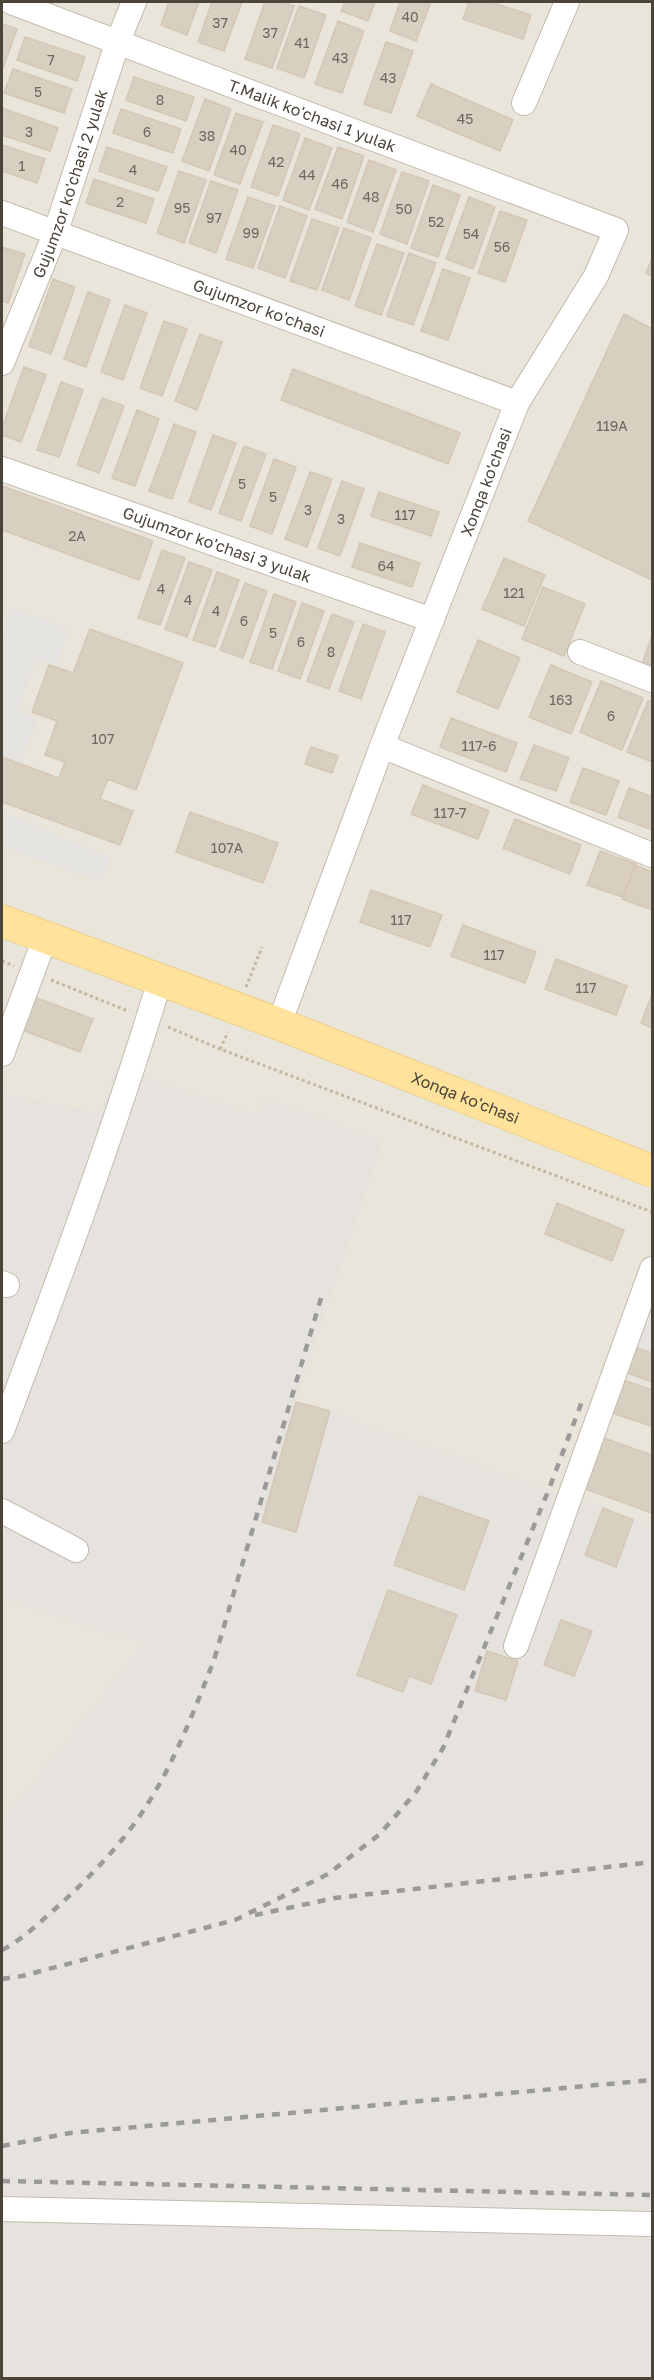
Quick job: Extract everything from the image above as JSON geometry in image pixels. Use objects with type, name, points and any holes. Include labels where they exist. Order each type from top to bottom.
[{"type":"main road","name":"Xonqa ko'chasi","points":[[2,921],[279,1024],[652,1171]]},
{"type":"street","name":"T.Malik ko'chasi 1 yulak","points":[[10,2],[616,230]]},
{"type":"street","name":"Gujumzor ko'chasi 2 yulak","points":[[2,363],[55,234],[118,41],[134,2]]},
{"type":"street","points":[[524,102],[567,2]]},
{"type":"street","name":"Gujumzor ko'chasi","points":[[2,213],[517,403]]},
{"type":"street","name":"Xonqa ko'chasi","points":[[279,1024],[382,746],[517,403],[596,276],[616,230]]},
{"type":"street","name":"Gujumzor ko'chasi 3 yulak","points":[[2,469],[432,620]]},
{"type":"street","points":[[580,652],[652,680]]},
{"type":"street","points":[[382,746],[652,855]]},
{"type":"street","points":[[2,1054],[45,938]]},
{"type":"street","points":[[2,1431],[121,1103],[160,980]]},
{"type":"street","points":[[516,1646],[652,1269]]},
{"type":"street","points":[[2,1511],[76,1550]]},
{"type":"street","points":[[2,2209],[652,2224]]},
{"type":"path","points":[[2,961],[220,1049],[652,1212]]},
{"type":"shaded area","points":[[2,2],[652,2],[652,2378],[2,2378]]},
{"type":"shaded area","points":[[11,608],[69,628],[57,665],[37,659],[17,711],[38,719],[20,763],[2,755],[2,639]]},
{"type":"shaded area","points":[[2,811],[111,858],[100,882],[2,846]]},
{"type":"shaded area","points":[[115,1067],[257,1113],[264,1097],[383,1140],[296,1402],[330,1411],[650,1525],[652,1520],[652,2378],[2,2378],[2,1821],[144,1642],[96,1630],[2,1598],[2,1094],[101,1113]]},
{"type":"shaded area","points":[[645,1307],[652,1309],[652,1386],[618,1374]]},
{"type":"building","points":[[169,2],[199,2],[187,35],[161,25]]},
{"type":"building","points":[[212,2],[242,2],[224,51],[198,42]]},
{"type":"building","points":[[265,2],[282,2],[294,6],[272,68],[245,59]]},
{"type":"building","points":[[345,2],[375,2],[368,21],[341,11]]},
{"type":"building","points":[[400,2],[431,2],[416,41],[390,31]]},
{"type":"building","points":[[469,2],[491,2],[531,15],[523,39],[463,19]]},
{"type":"building","points":[[299,6],[326,15],[304,78],[277,68]]},
{"type":"building","points":[[338,21],[364,31],[342,93],[315,84]]},
{"type":"building","points":[[2,24],[17,29],[2,71]]},
{"type":"building","points":[[25,37],[85,57],[77,81],[17,60]]},
{"type":"building","points":[[386,42],[413,51],[391,113],[364,104]]},
{"type":"building","points":[[13,69],[72,89],[64,113],[4,93]]},
{"type":"building","points":[[134,77],[194,97],[186,121],[126,100]]},
{"type":"building","points":[[431,84],[513,120],[500,151],[417,116]]},
{"type":"building","points":[[205,99],[231,109],[209,171],[182,161]]},
{"type":"building","points":[[2,108],[58,128],[50,151],[2,135]]},
{"type":"building","points":[[121,109],[181,129],[173,153],[113,133]]},
{"type":"building","points":[[236,113],[263,122],[240,184],[214,175]]},
{"type":"building","points":[[273,125],[300,134],[278,196],[251,187]]},
{"type":"building","points":[[305,138],[332,148],[309,210],[283,200]]},
{"type":"building","points":[[2,145],[45,159],[37,183],[2,171]]},
{"type":"building","points":[[107,147],[167,167],[158,191],[99,171]]},
{"type":"building","points":[[338,147],[364,156],[342,219],[315,209]]},
{"type":"building","points":[[369,160],[396,170],[373,232],[347,222]]},
{"type":"building","points":[[179,171],[206,180],[184,243],[157,233]]},
{"type":"building","points":[[402,172],[429,181],[407,244],[380,234]]},
{"type":"building","points":[[94,179],[154,199],[146,223],[86,203]]},
{"type":"building","points":[[211,181],[238,190],[216,253],[189,243]]},
{"type":"building","points":[[433,185],[460,195],[438,257],[411,248]]},
{"type":"building","points":[[248,197],[275,206],[253,268],[226,259]]},
{"type":"building","points":[[469,197],[495,207],[473,269],[446,259]]},
{"type":"building","points":[[280,206],[307,216],[285,278],[258,268]]},
{"type":"building","points":[[500,211],[527,220],[505,282],[478,273]]},
{"type":"building","points":[[312,219],[339,228],[317,290],[290,281]]},
{"type":"building","points":[[344,228],[371,238],[349,300],[322,290]]},
{"type":"building","points":[[377,244],[404,253],[381,315],[355,306]]},
{"type":"building","points":[[2,247],[25,254],[8,303],[2,301]]},
{"type":"building","points":[[409,253],[436,263],[413,325],[387,316]]},
{"type":"building","points":[[652,259],[652,276],[646,273]]},
{"type":"building","points":[[443,269],[470,278],[448,340],[421,331]]},
{"type":"building","points":[[53,279],[75,287],[51,354],[29,346]]},
{"type":"building","points":[[88,292],[110,300],[86,367],[64,359]]},
{"type":"building","points":[[125,305],[147,313],[123,380],[101,372]]},
{"type":"building","points":[[624,314],[652,329],[652,580],[528,521]]},
{"type":"building","points":[[164,321],[187,329],[162,396],[140,388]]},
{"type":"building","points":[[200,334],[222,342],[197,410],[175,401]]},
{"type":"building","points":[[24,367],[46,375],[21,442],[2,435],[2,428]]},
{"type":"building","points":[[293,369],[460,433],[448,464],[281,400]]},
{"type":"building","points":[[61,382],[83,390],[59,457],[37,450]]},
{"type":"building","points":[[102,398],[124,406],[99,473],[77,465]]},
{"type":"building","points":[[137,410],[159,419],[135,486],[112,478]]},
{"type":"building","points":[[174,424],[196,432],[172,499],[149,491]]},
{"type":"building","points":[[213,435],[236,443],[211,510],[189,502]]},
{"type":"building","points":[[244,446],[266,454],[241,521],[219,513]]},
{"type":"building","points":[[274,459],[296,467],[272,534],[250,526]]},
{"type":"building","points":[[310,472],[332,479],[307,547],[285,539]]},
{"type":"building","points":[[342,481],[364,489],[340,556],[318,548]]},
{"type":"building","points":[[2,486],[153,541],[139,580],[2,530]]},
{"type":"building","points":[[379,492],[439,512],[431,536],[371,516]]},
{"type":"building","points":[[360,543],[420,563],[412,587],[352,567]]},
{"type":"building","points":[[162,550],[185,558],[160,625],[138,618]]},
{"type":"building","points":[[504,558],[545,575],[524,626],[482,609]]},
{"type":"building","points":[[189,562],[212,570],[187,637],[165,629]]},
{"type":"building","points":[[217,572],[239,580],[215,647],[193,640]]},
{"type":"building","points":[[245,583],[267,591],[243,658],[220,650]]},
{"type":"building","points":[[543,587],[585,604],[564,656],[522,639]]},
{"type":"building","points":[[274,594],[296,602],[272,669],[250,662]]},
{"type":"building","points":[[302,603],[324,611],[300,679],[278,671]]},
{"type":"building","points":[[332,614],[354,622],[329,689],[307,681]]},
{"type":"building","points":[[363,624],[385,632],[361,699],[339,691]]},
{"type":"building","points":[[90,629],[183,663],[136,790],[108,779],[100,799],[133,811],[120,845],[2,802],[2,757],[59,778],[65,762],[45,755],[57,721],[32,712],[49,665],[73,673]]},
{"type":"building","points":[[652,636],[652,665],[643,661]]},
{"type":"building","points":[[478,640],[520,658],[498,709],[457,692]]},
{"type":"building","points":[[551,665],[592,682],[571,734],[529,717]]},
{"type":"building","points":[[601,681],[643,698],[622,750],[580,732]]},
{"type":"building","points":[[648,701],[652,702],[652,762],[627,752]]},
{"type":"building","points":[[451,718],[517,743],[506,772],[440,747]]},
{"type":"building","points":[[534,745],[569,758],[556,791],[520,779]]},
{"type":"building","points":[[311,747],[338,756],[332,773],[305,764]]},
{"type":"building","points":[[583,768],[619,781],[606,815],[570,802]]},
{"type":"building","points":[[423,785],[489,811],[478,839],[411,814]]},
{"type":"building","points":[[629,788],[652,797],[652,830],[618,817]]},
{"type":"building","points":[[190,812],[278,843],[263,883],[176,852]]},
{"type":"building","points":[[515,819],[581,845],[570,874],[503,848]]},
{"type":"building","points":[[600,851],[636,864],[623,897],[587,885]]},
{"type":"building","points":[[635,865],[652,872],[652,910],[622,899]]},
{"type":"building","points":[[371,890],[442,915],[430,947],[360,922]]},
{"type":"building","points":[[463,925],[536,952],[525,983],[451,956]]},
{"type":"building","points":[[556,959],[627,986],[616,1015],[545,989]]},
{"type":"building","points":[[29,995],[93,1019],[80,1052],[17,1028]]},
{"type":"building","points":[[652,995],[652,1028],[641,1023]]},
{"type":"building","points":[[557,1203],[624,1230],[612,1261],[545,1234]]},
{"type":"building","points":[[631,1346],[652,1353],[652,1382],[622,1371]]},
{"type":"building","points":[[617,1378],[652,1390],[651,1426],[606,1411]]},
{"type":"building","points":[[296,1402],[330,1411],[296,1532],[262,1522]]},
{"type":"building","points":[[598,1436],[652,1455],[652,1513],[580,1487]]},
{"type":"building","points":[[419,1496],[489,1521],[464,1590],[394,1565]]},
{"type":"building","points":[[603,1508],[633,1520],[616,1567],[585,1555]]},
{"type":"building","points":[[388,1590],[457,1615],[431,1684],[409,1676],[403,1692],[357,1675]]},
{"type":"building","points":[[561,1620],[592,1631],[574,1676],[544,1665]]},
{"type":"building","points":[[487,1651],[518,1661],[506,1700],[475,1691]]},
{"type":"railway","points":[[2,1950],[26,1934],[91,1874],[126,1835],[159,1786],[189,1724],[214,1660],[321,1298]]},
{"type":"railway","points":[[2,1979],[22,1976],[235,1920],[328,1874],[380,1834],[416,1792],[443,1748],[549,1489],[584,1396]]},
{"type":"railway","points":[[255,1915],[335,1898],[652,1862]]},
{"type":"railway","points":[[2,2146],[70,2133],[652,2080]]},
{"type":"railway","points":[[2,2181],[652,2195]]}]
